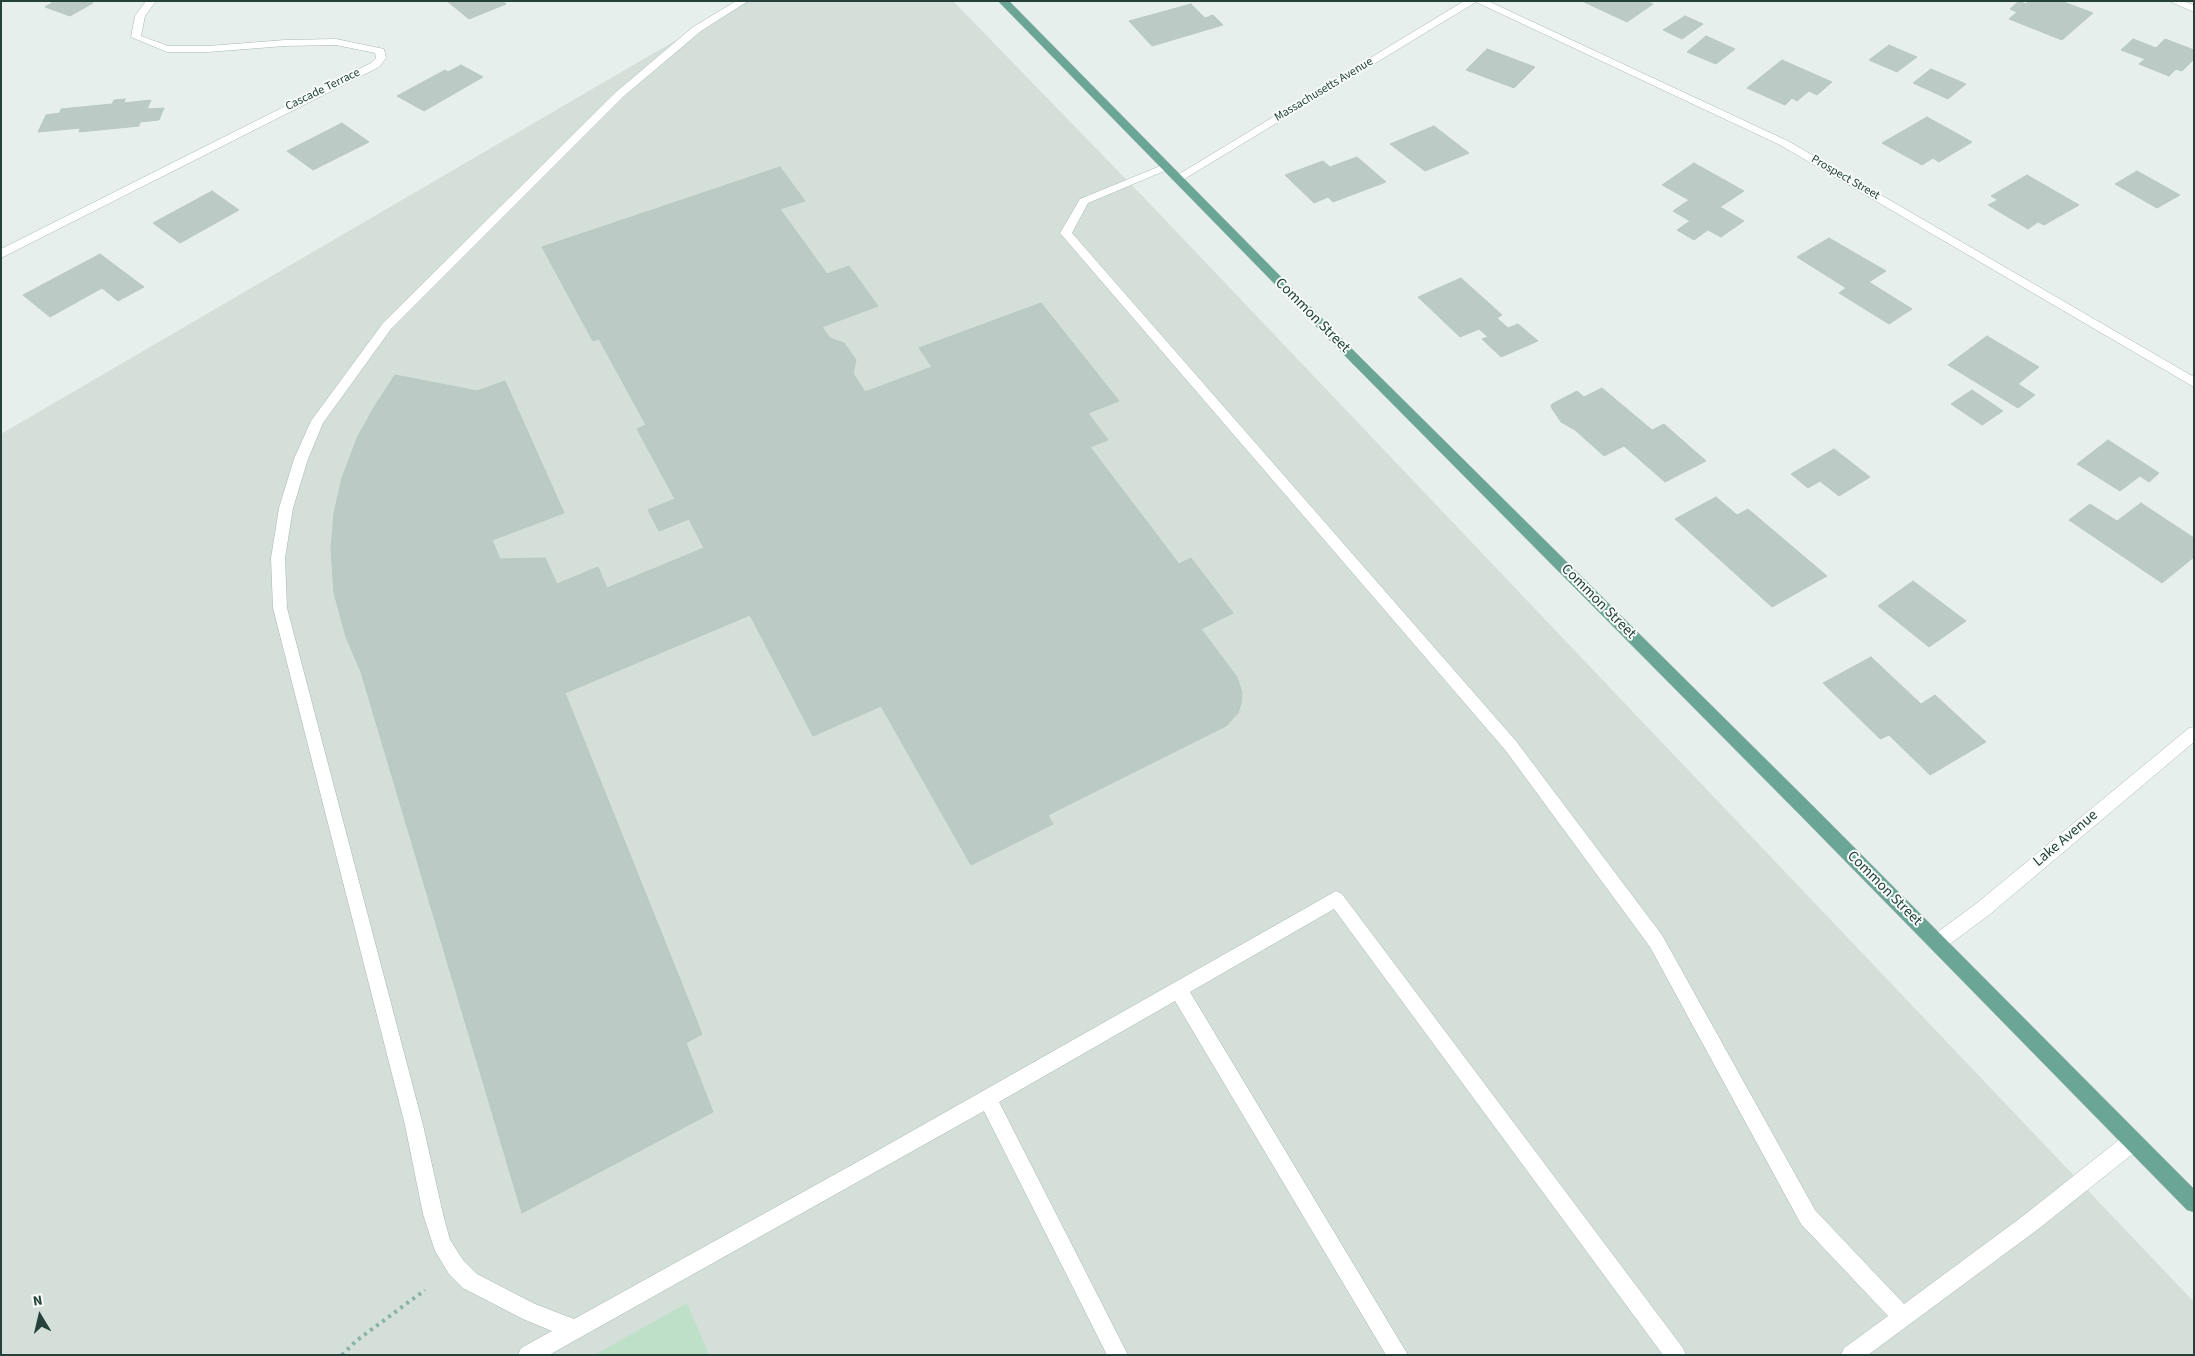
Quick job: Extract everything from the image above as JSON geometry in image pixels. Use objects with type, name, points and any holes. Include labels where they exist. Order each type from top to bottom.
[{"type":"main road","name":"Common Street","points":[[1003,1],[1165,167],[2194,1203]]},
{"type":"street","name":"Cascade Terrace","points":[[1,254],[375,65],[381,58],[380,51],[336,42],[285,42],[167,50],[136,36],[140,16],[151,1]]},
{"type":"street","points":[[574,1329],[530,1312],[470,1281],[456,1267],[442,1244],[433,1214],[414,1125],[280,608],[278,558],[286,508],[301,459],[317,421],[387,326],[620,94],[697,29],[744,1]]},
{"type":"street","name":"Massachusetts Avenue","points":[[1177,179],[1471,1]]},
{"type":"street","name":"Prospect Street","points":[[1480,1],[1784,143],[2194,384]]},
{"type":"street","points":[[2174,1],[2194,8]]},
{"type":"street","points":[[1165,167],[1084,201],[1066,233],[1511,746],[1656,941],[1808,1217],[1903,1317]]},
{"type":"street","name":"Lake Avenue","points":[[1937,943],[1983,909],[2194,733]]},
{"type":"street","points":[[528,1355],[876,1163],[1336,899],[1676,1355]]},
{"type":"street","points":[[1178,989],[1398,1355]]},
{"type":"street","points":[[987,1098],[1118,1355]]},
{"type":"street","points":[[1851,1355],[2030,1223],[2132,1142]]},
{"type":"path","points":[[342,1355],[356,1341],[456,1267]]},
{"type":"shaded area","points":[[743,1],[953,1],[1152,206],[2194,1302],[2194,1355],[1,1355],[1,434]]},
{"type":"green space","points":[[687,1303],[709,1355],[594,1355]]},
{"type":"building","points":[[55,1],[87,1],[93,3],[70,16],[45,7]]},
{"type":"building","points":[[447,1],[502,1],[506,4],[469,19]]},
{"type":"building","points":[[1582,1],[1646,1],[1653,4],[1627,22]]},
{"type":"building","points":[[2019,1],[2026,4],[2029,1],[2061,1],[2093,13],[2062,40],[2009,19],[2017,12],[2010,9]]},
{"type":"building","points":[[1191,4],[1205,18],[1213,15],[1223,25],[1152,46],[1129,21]]},
{"type":"building","points":[[1685,16],[1703,24],[1682,39],[1663,30]]},
{"type":"building","points":[[1706,36],[1735,49],[1716,64],[1687,52]]},
{"type":"building","points":[[2133,39],[2156,48],[2165,39],[2194,50],[2194,59],[2182,71],[2176,69],[2169,76],[2139,64],[2145,59],[2121,50]]},
{"type":"building","points":[[1889,45],[1917,57],[1897,72],[1869,60]]},
{"type":"building","points":[[1487,49],[1535,67],[1514,88],[1466,70]]},
{"type":"building","points":[[1782,60],[1832,82],[1817,95],[1809,91],[1797,101],[1792,98],[1785,105],[1747,88]]},
{"type":"building","points":[[461,65],[483,77],[424,111],[397,96],[445,70],[448,72]]},
{"type":"building","points":[[1931,69],[1966,84],[1948,99],[1913,83]]},
{"type":"building","points":[[125,99],[124,103],[151,100],[147,109],[164,108],[159,120],[140,122],[139,126],[79,132],[80,128],[38,132],[46,115],[60,113],[61,109],[112,104],[114,100]]},
{"type":"building","points":[[1927,117],[1972,142],[1939,162],[1933,158],[1922,165],[1882,143]]},
{"type":"building","points":[[342,123],[369,142],[313,170],[287,151]]},
{"type":"building","points":[[1434,126],[1469,153],[1425,171],[1390,144]]},
{"type":"building","points":[[1357,157],[1386,182],[1333,202],[1328,197],[1314,203],[1285,175],[1323,161],[1330,167]]},
{"type":"building","points":[[1694,163],[1744,191],[1720,207],[1744,221],[1721,237],[1708,230],[1694,240],[1677,230],[1690,221],[1673,211],[1689,200],[1662,185]]},
{"type":"building","points":[[780,167],[805,201],[780,209],[827,274],[849,266],[878,306],[822,327],[830,338],[844,343],[856,360],[853,373],[865,392],[932,367],[919,348],[1041,303],[1119,401],[1088,413],[1108,440],[1090,447],[1179,564],[1191,558],[1233,613],[1201,629],[1237,677],[1242,693],[1241,703],[1238,713],[1226,726],[1048,815],[1053,824],[971,865],[881,706],[813,736],[750,615],[565,693],[702,1034],[686,1043],[713,1112],[522,1213],[361,672],[346,637],[334,593],[331,549],[334,513],[342,478],[358,436],[395,375],[477,391],[505,381],[564,513],[492,540],[500,559],[545,558],[557,584],[598,567],[607,588],[704,548],[689,519],[659,531],[648,510],[675,499],[637,429],[646,425],[599,339],[593,341],[542,247]]},
{"type":"building","points":[[2137,171],[2180,195],[2157,208],[2115,184]]},
{"type":"building","points":[[2027,175],[2079,205],[2044,225],[2038,222],[2028,229],[1988,205],[1998,200],[1991,196]]},
{"type":"building","points":[[212,191],[239,210],[180,243],[153,223]]},
{"type":"building","points":[[1829,238],[1886,271],[1869,282],[1912,309],[1889,324],[1839,293],[1846,288],[1797,257]]},
{"type":"building","points":[[100,254],[144,287],[118,301],[102,288],[50,317],[23,295]]},
{"type":"building","points":[[1461,278],[1502,315],[1497,318],[1508,328],[1518,324],[1538,341],[1501,357],[1482,339],[1488,337],[1479,329],[1460,337],[1418,297]]},
{"type":"building","points":[[1987,336],[2039,367],[2018,384],[2035,395],[2018,408],[1948,365]]},
{"type":"building","points":[[1602,388],[1652,430],[1664,424],[1706,461],[1665,482],[1624,446],[1604,456],[1575,430],[1561,422],[1551,407],[1552,404],[1577,391],[1584,397]]},
{"type":"building","points":[[1972,390],[2003,411],[1982,425],[1951,404]]},
{"type":"building","points":[[2108,440],[2159,473],[2149,482],[2140,476],[2120,491],[2077,464]]},
{"type":"building","points":[[1834,449],[1870,477],[1839,496],[1820,481],[1808,488],[1791,474]]},
{"type":"building","points":[[1716,497],[1737,515],[1748,509],[1827,576],[1772,607],[1675,519]]},
{"type":"building","points":[[2141,503],[2194,538],[2194,557],[2162,583],[2069,520],[2090,504],[2117,521]]},
{"type":"building","points":[[1913,581],[1966,621],[1929,647],[1878,606]]},
{"type":"building","points":[[1871,657],[1921,704],[1935,695],[1986,742],[1930,775],[1889,735],[1880,739],[1823,683]]}]
